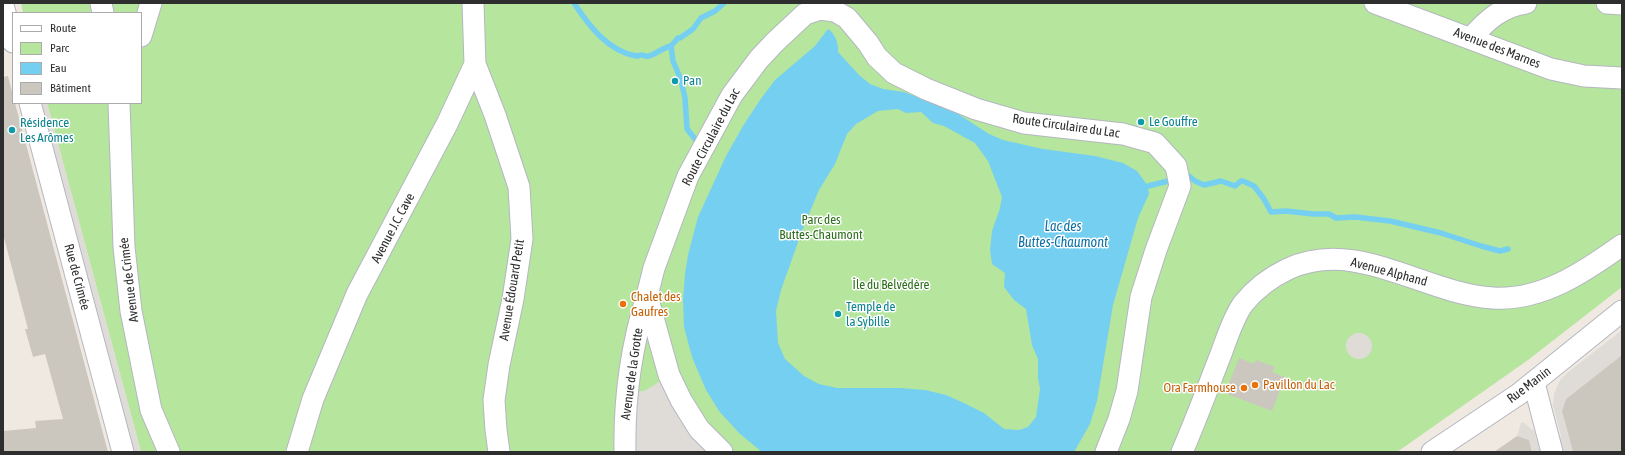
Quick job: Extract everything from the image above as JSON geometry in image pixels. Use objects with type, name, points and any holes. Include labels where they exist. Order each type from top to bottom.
[{"type":"street","points":[[142,33],[151,3]]},
{"type":"street","name":"Avenue J.C. Cave","points":[[297,452],[313,399],[357,294],[447,124],[475,64],[473,3]]},
{"type":"street","name":"Avenue des Marnes","points":[[1376,3],[1551,69],[1584,76],[1622,78]]},
{"type":"street","points":[[1470,38],[1487,21],[1507,7],[1526,3]]},
{"type":"street","points":[[1607,3],[1622,4]]},
{"type":"street","points":[[3,4],[12,38]]},
{"type":"street","name":"Route Circulaire du Lac","points":[[722,452],[699,429],[681,400],[669,375],[647,296],[654,268],[688,176],[732,95],[759,58],[775,42],[805,14],[820,9],[835,11],[847,18],[868,43],[877,57],[894,73],[926,89],[976,109],[1024,123],[1123,134],[1155,143],[1176,166],[1180,186],[1156,250],[1141,297],[1127,391],[1119,419],[1106,452]]},
{"type":"street","name":"Avenue Édouard Petit","points":[[475,64],[495,115],[518,187],[522,240],[513,299],[499,365],[494,400],[499,452]]},
{"type":"street","name":"Rue de Crimée","points":[[30,104],[123,452]]},
{"type":"street","name":"Avenue de Crimée","points":[[120,104],[124,247],[131,311],[151,410],[169,452]]},
{"type":"street","name":"Avenue Alphand","points":[[1182,452],[1231,327],[1242,305],[1258,288],[1278,274],[1298,264],[1320,259],[1352,260],[1471,295],[1494,298],[1525,295],[1554,286],[1585,271],[1622,245]]},
{"type":"street","name":"Avenue de la Grotte","points":[[625,452],[624,423],[627,390],[638,325],[647,296]]},
{"type":"street","name":"Rue Manin","points":[[1432,452],[1534,383],[1622,312]]},
{"type":"street","points":[[1534,383],[1552,452]]},
{"type":"green space","name":"Parc des Buttes-Chaumont","points":[[21,3],[1622,3],[1622,287],[1528,360],[1397,452],[141,452],[47,104],[142,104],[142,12],[23,12]]},
{"type":"shaded area","points":[[37,104],[47,104],[141,452],[131,452]]},
{"type":"shaded area","points":[[1622,330],[1622,355],[1566,399],[1562,411],[1573,452],[1560,452],[1557,441],[1561,436],[1553,405],[1554,394],[1560,380]]},
{"type":"shaded area","points":[[1359,333],[1368,337],[1372,346],[1368,355],[1359,359],[1350,355],[1346,346],[1350,337]]},
{"type":"shaded area","points":[[669,375],[714,445],[706,452],[625,452],[635,392],[644,391]]},
{"type":"shaded area","points":[[1523,422],[1534,431],[1540,452],[1532,452],[1529,440],[1517,436],[1521,423]]},
{"type":"water","name":"Lac des Buttes-Chaumont","points":[[828,29],[833,33],[836,39],[838,52],[859,75],[870,84],[883,89],[904,92],[952,110],[989,134],[1003,140],[1043,149],[1095,156],[1123,163],[1137,171],[1148,186],[1149,194],[1138,218],[1113,305],[1097,401],[1090,424],[1074,452],[762,452],[739,433],[719,411],[706,390],[692,357],[684,327],[683,300],[688,255],[698,217],[726,156],[743,126],[775,80],[815,46]],"holes":[[[898,109],[906,113],[921,112],[933,123],[944,126],[975,143],[988,161],[1002,197],[992,231],[990,250],[992,264],[1005,273],[1004,287],[1014,300],[1026,309],[1032,345],[1038,359],[1038,378],[1040,389],[1036,417],[1028,427],[1019,430],[1004,429],[984,413],[964,403],[946,395],[925,390],[900,388],[837,388],[819,384],[804,376],[785,359],[778,343],[776,311],[781,290],[802,231],[819,190],[835,164],[847,134],[856,124],[878,111]]]},
{"type":"building","points":[[8,76],[12,92],[12,104],[15,104],[108,452],[3,452],[3,431],[36,428],[35,421],[63,419],[45,354],[33,357],[25,329],[28,329],[3,234],[3,77]]},
{"type":"building","points":[[1622,355],[1622,452],[1573,452],[1562,411],[1566,399]]},
{"type":"building","name":"Pavillon du Lac","points":[[1239,358],[1254,364],[1256,360],[1275,367],[1272,372],[1285,377],[1272,411],[1225,393]]},
{"type":"building","points":[[1517,436],[1529,440],[1532,452],[1494,452]]},
{"type":"waterway","points":[[574,3],[600,36],[617,49],[626,53],[636,56],[647,56],[653,55],[664,48],[671,46],[673,61],[681,80],[685,98],[687,129],[695,139]]},
{"type":"waterway","points":[[671,46],[678,38],[693,29],[701,18],[715,11],[724,3]]},
{"type":"waterway","points":[[1148,186],[1189,176],[1195,181],[1204,185],[1221,181],[1235,186],[1243,181],[1254,186],[1264,199],[1271,212],[1286,211],[1329,214],[1336,218],[1355,217],[1390,221],[1441,233],[1500,251],[1508,249]]},
{"type":"place","name":"Pan","points":[[675,81]]},
{"type":"place","name":"Le Gouffre","points":[[1141,122]]},
{"type":"place","name":"Résidence Les Arômes","points":[[12,130]]},
{"type":"place","name":"Chalet des Gaufres","points":[[623,304]]},
{"type":"place","name":"Temple de la Sybille","points":[[838,314]]},
{"type":"place","name":"Pavillon du Lac","points":[[1255,385]]},
{"type":"place","name":"Ora Farmhouse","points":[[1244,388]]},
{"type":"park label","name":"Île du Belvédère","points":[[891,285]]}]
